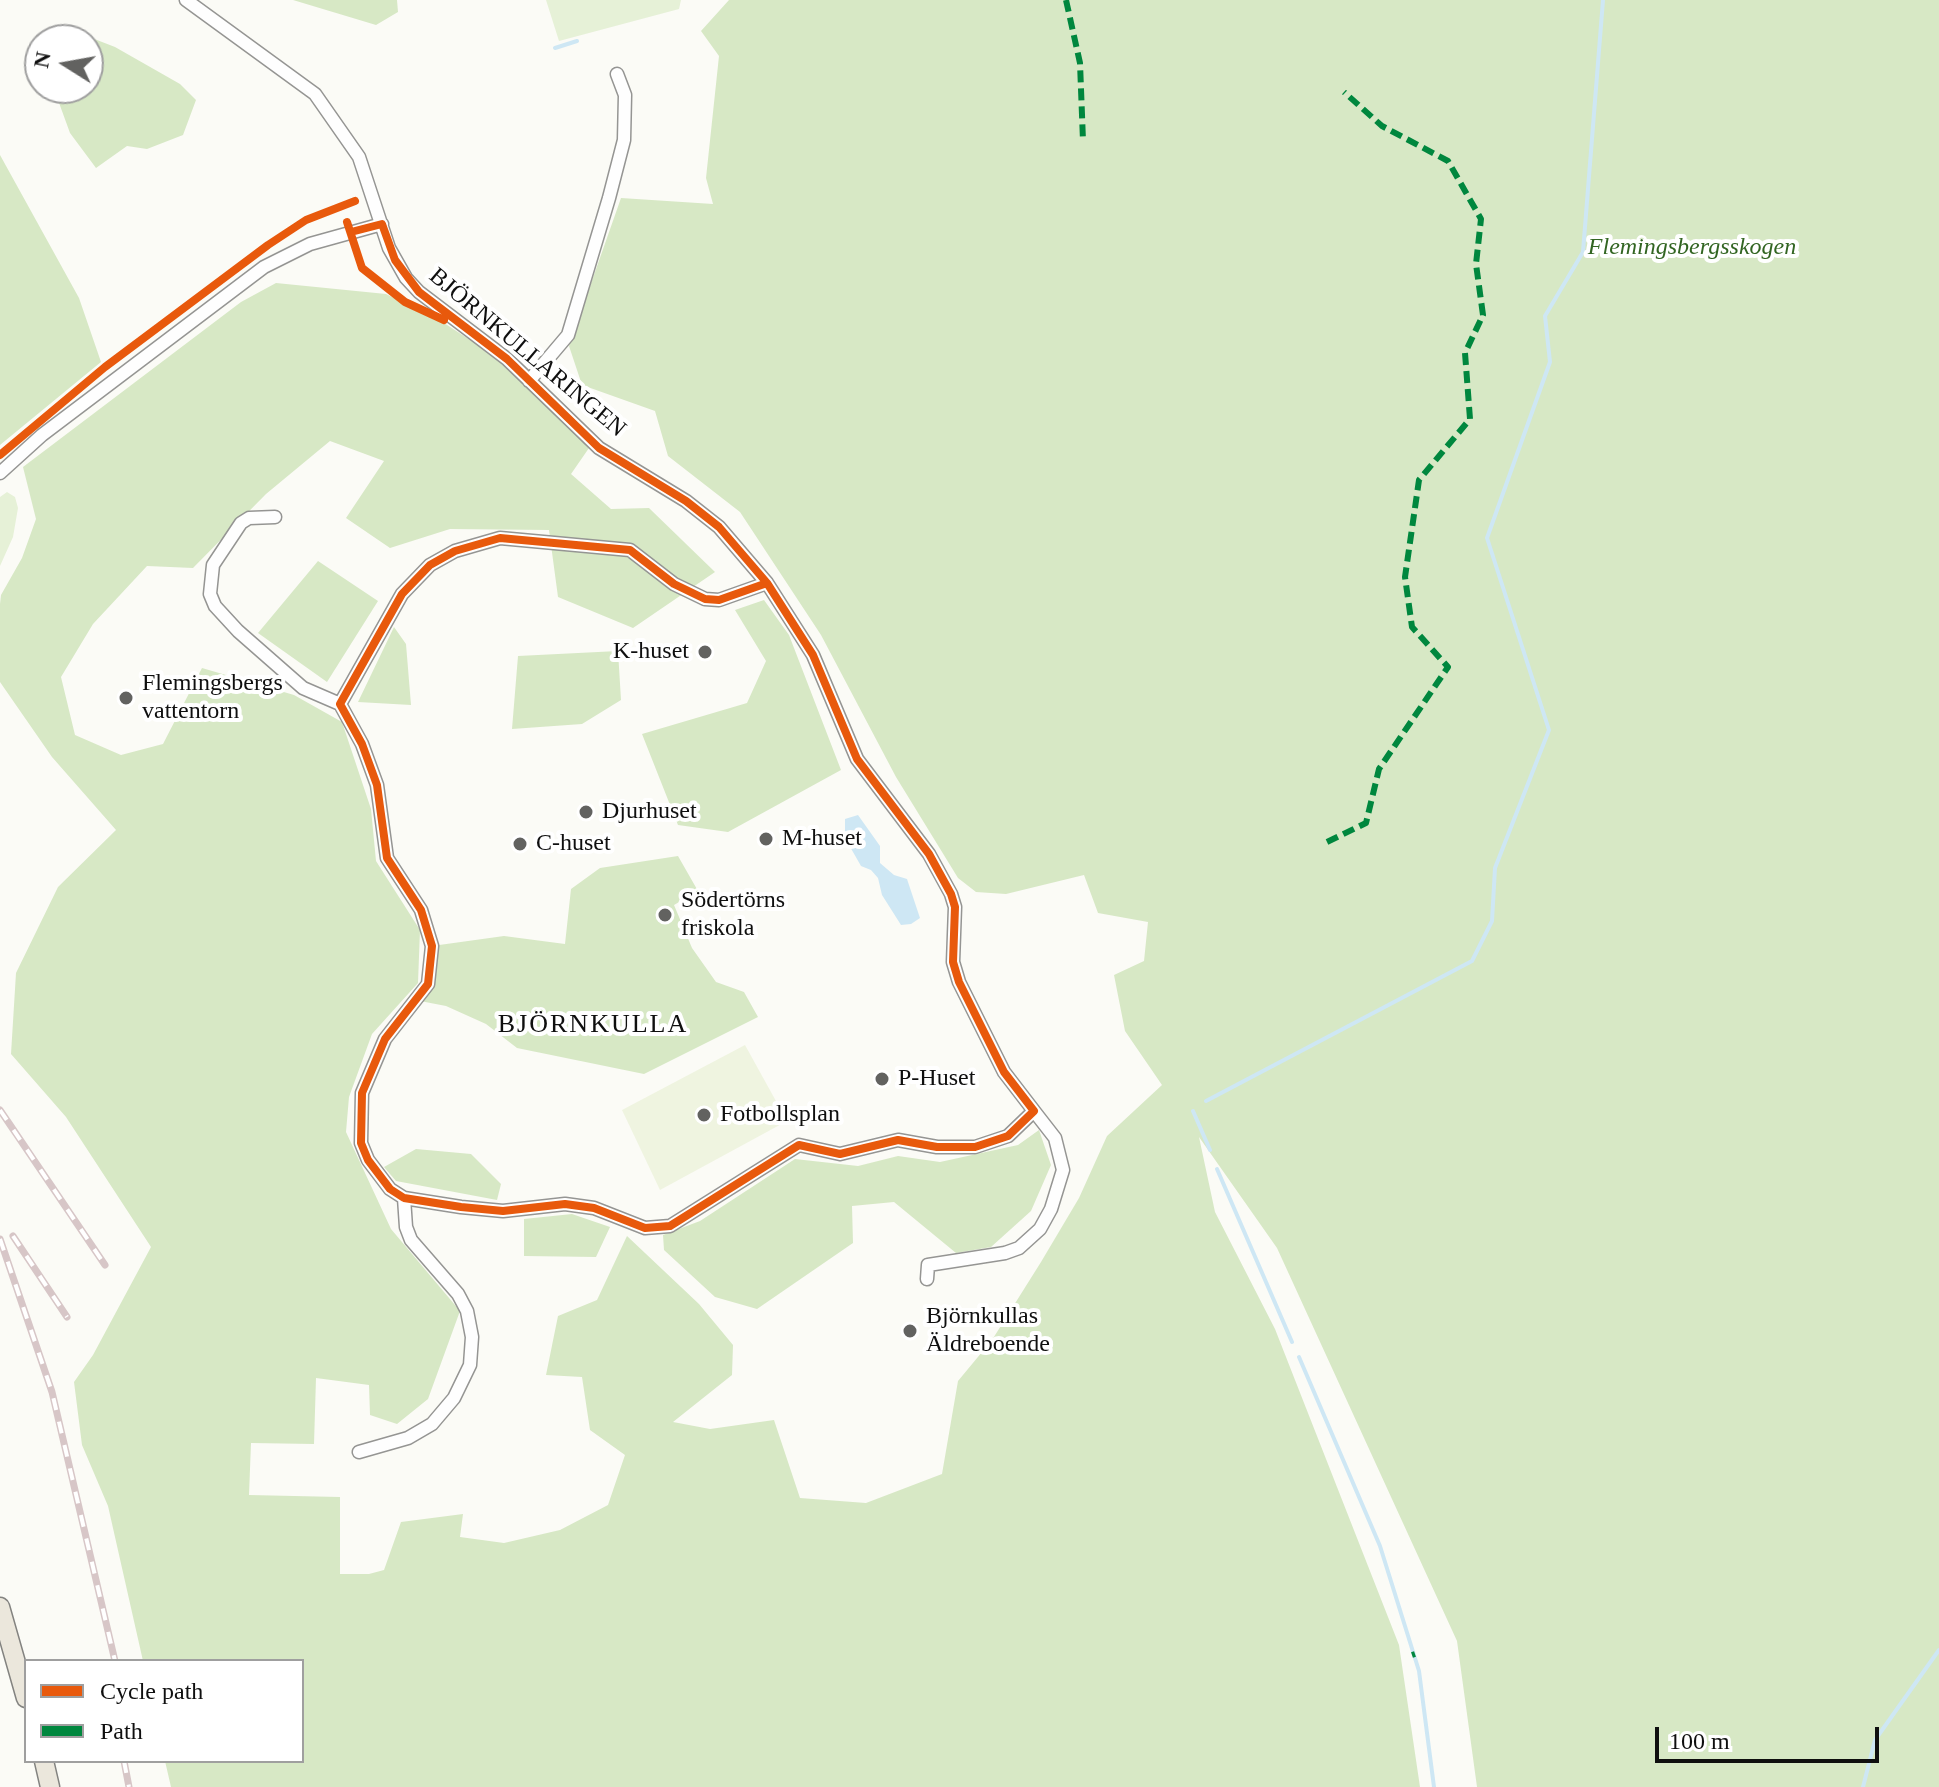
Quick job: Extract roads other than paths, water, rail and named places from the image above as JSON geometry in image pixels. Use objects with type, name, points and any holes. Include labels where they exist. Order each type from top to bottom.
[{"type":"main road","points":[[0,1607],[24,1691]]},
{"type":"main road","points":[[44,1763],[50,1787]]},
{"type":"street","points":[[0,473],[42,435],[264,267],[310,244],[382,224],[359,157],[315,94],[186,0]]},
{"type":"street","points":[[529,381],[568,335],[609,198],[624,140],[625,95],[617,74]]},
{"type":"street","name":"BJÖRNKULLARINGEN","points":[[382,224],[389,248],[406,278],[507,359],[599,448],[686,501],[719,527],[767,583],[801,633],[857,759],[929,854],[951,894],[955,907],[953,962],[965,996],[1004,1072],[1034,1111]]},
{"type":"street","points":[[275,517],[249,518],[241,523],[213,565],[210,594],[215,606],[238,631],[303,688],[340,704],[362,744],[377,785],[387,858],[421,910],[432,946],[428,984],[385,1039],[362,1093],[359,1112],[361,1143],[382,1182],[404,1198],[486,1211],[565,1204],[594,1208],[645,1228],[670,1226],[799,1145],[840,1154],[898,1140],[937,1147],[975,1147],[1008,1136],[1034,1111],[1055,1138],[1063,1170],[1051,1209],[1040,1229],[1031,1240],[1005,1253],[928,1265],[927,1279]]},
{"type":"street","points":[[340,704],[402,594],[430,565],[455,551],[488,541],[500,538],[551,540],[630,550],[674,584],[705,599],[719,600],[767,583]]},
{"type":"street","points":[[359,1452],[408,1438],[432,1424],[454,1398],[470,1365],[472,1337],[467,1311],[458,1294],[411,1240],[406,1227],[404,1198]]},
{"type":"water","points":[[858,815],[880,846],[880,863],[894,875],[907,879],[920,918],[911,924],[901,925],[882,895],[878,878],[871,870],[861,866],[845,838],[845,819]]},
{"type":"waterway","points":[[1206,1101],[1472,961],[1492,921],[1495,868],[1549,730],[1487,538],[1550,362],[1545,316],[1583,252],[1603,0]]},
{"type":"waterway","points":[[555,48],[577,41]]},
{"type":"waterway","points":[[1193,1111],[1210,1150]]},
{"type":"waterway","points":[[1217,1169],[1292,1342]]},
{"type":"waterway","points":[[1299,1357],[1380,1546],[1419,1671],[1434,1787]]},
{"type":"waterway","points":[[1863,1787],[1875,1740],[1939,1650]]},
{"type":"railway","points":[[0,1110],[105,1265]]},
{"type":"railway","points":[[13,1236],[67,1317]]},
{"type":"railway","points":[[0,1239],[52,1392],[115,1659]]},
{"type":"railway","points":[[124,1763],[129,1787]]},
{"type":"place","name":"K-huset","points":[[705,652]]},
{"type":"place","name":"Flemingsbergs vattentorn","points":[[126,698]]},
{"type":"place","name":"Djurhuset","points":[[586,812]]},
{"type":"place","name":"M-huset","points":[[766,839]]},
{"type":"place","name":"C-huset","points":[[520,844]]},
{"type":"place","name":"Södertörns friskola","points":[[665,915]]},
{"type":"place","name":"P-Huset","points":[[882,1079]]},
{"type":"place","name":"Fotbollsplan","points":[[704,1115]]},
{"type":"place","name":"Björnkullas Äldreboende","points":[[910,1331]]},
{"type":"district","name":"BJÖRNKULLA","points":[[593,1025]]},
{"type":"park label","name":"Flemingsbergsskogen","points":[[1692,248]]}]
